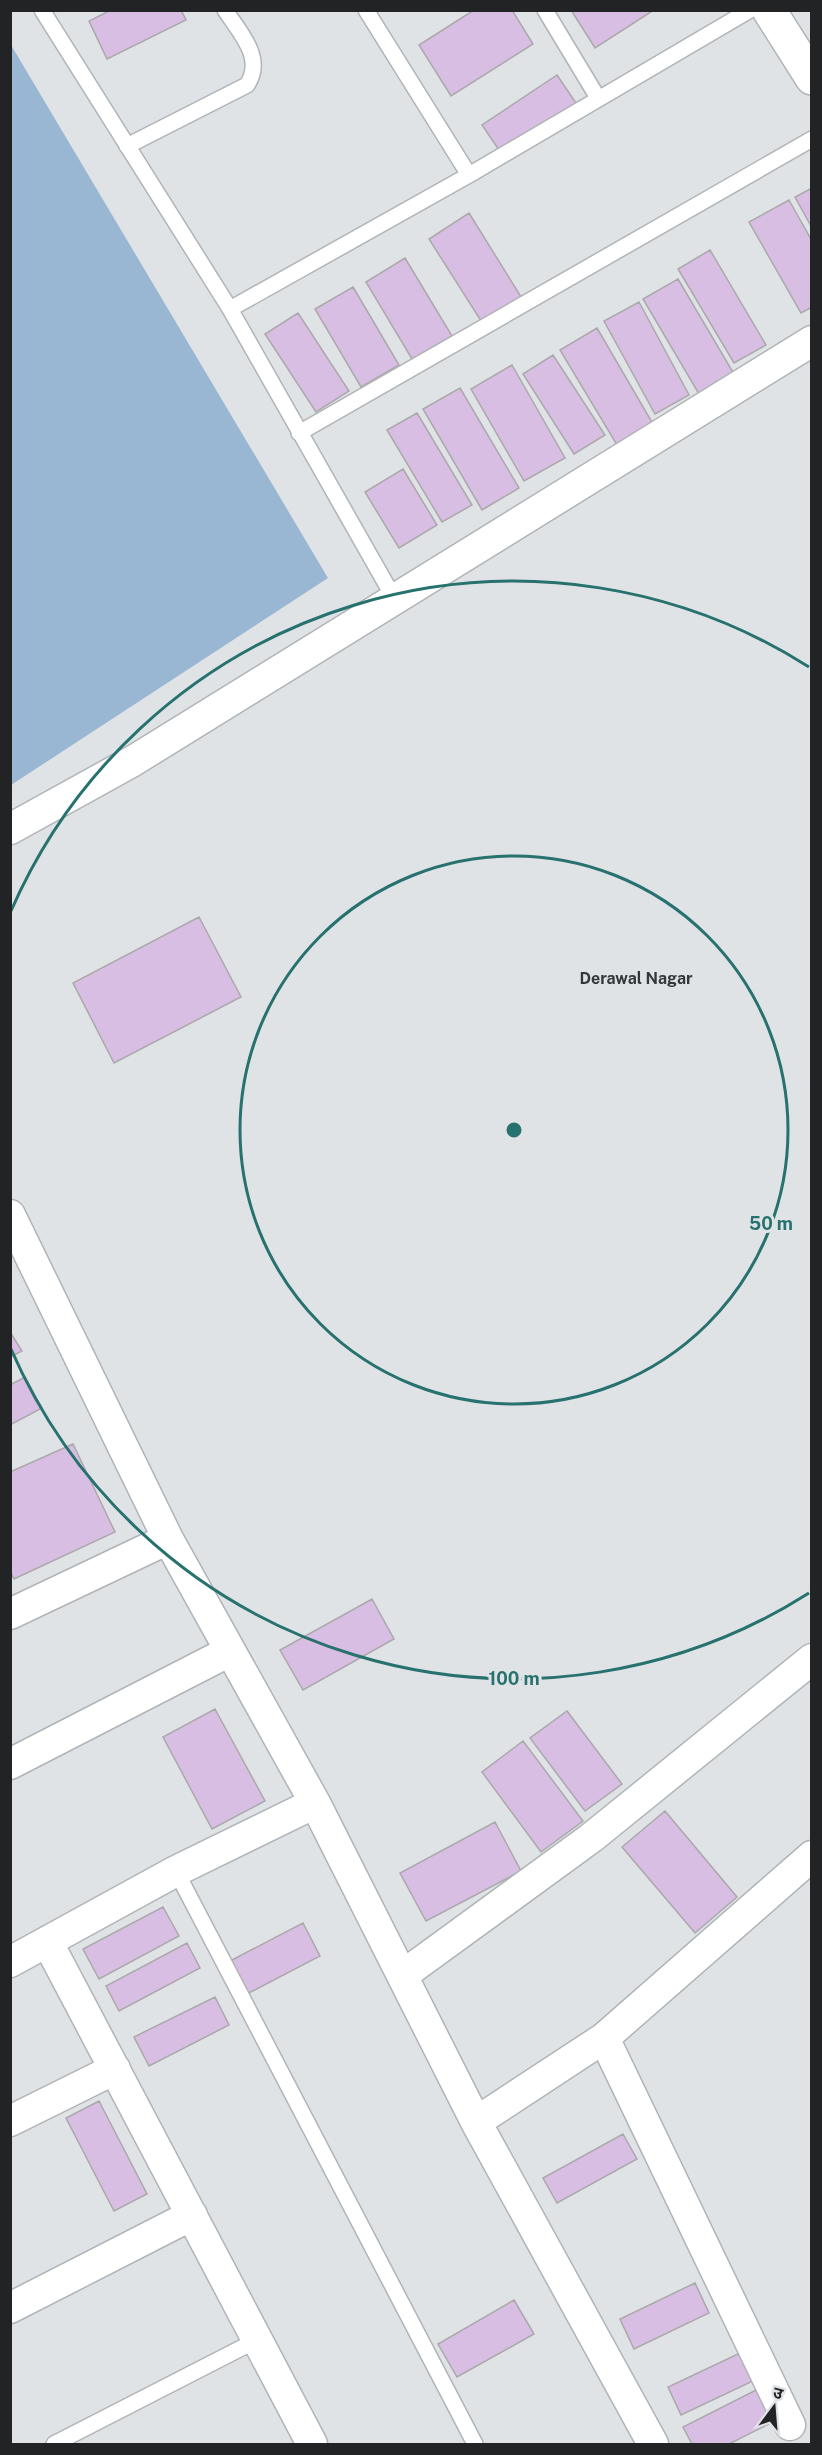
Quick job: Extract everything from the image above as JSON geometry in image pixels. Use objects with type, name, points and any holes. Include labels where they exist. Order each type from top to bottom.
[{"type":"street","points":[[769,10],[812,78]]},
{"type":"street","points":[[10,829],[134,760],[812,342]]},
{"type":"street","points":[[10,1215],[168,1539],[315,1803],[476,2122],[653,2445]]},
{"type":"street","points":[[10,1614],[168,1539]]},
{"type":"street","points":[[10,1764],[230,1651]]},
{"type":"street","points":[[403,1975],[591,1838],[812,1659]]},
{"type":"street","points":[[10,1962],[176,1870],[315,1803]]},
{"type":"street","points":[[476,2122],[604,2038],[812,1856]]},
{"type":"street","points":[[48,1942],[312,2445]]},
{"type":"street","points":[[604,2038],[790,2425]]},
{"type":"street","points":[[10,2121],[115,2069]]},
{"type":"street","points":[[10,2308],[192,2215]]},
{"type":"lane","points":[[42,10],[230,309],[394,598]]},
{"type":"lane","points":[[127,146],[247,85],[254,74],[251,50],[225,10]]},
{"type":"lane","points":[[366,10],[469,175]]},
{"type":"lane","points":[[546,10],[598,98]]},
{"type":"lane","points":[[230,309],[469,175],[750,10]]},
{"type":"lane","points":[[299,433],[812,139]]},
{"type":"lane","points":[[176,1870],[475,2445]]},
{"type":"lane","points":[[54,2445],[257,2340]]},
{"type":"shaded area","points":[[11,45],[328,578],[10,785]]},
{"type":"building","points":[[111,10],[181,10],[186,20],[107,59],[89,21]]},
{"type":"building","points":[[474,10],[512,10],[533,44],[451,96],[419,45]]},
{"type":"building","points":[[571,10],[654,10],[595,48]]},
{"type":"building","points":[[557,75],[576,103],[501,153],[482,125]]},
{"type":"building","points":[[812,188],[812,228],[795,197]]},
{"type":"building","points":[[789,200],[812,241],[812,307],[801,313],[749,222]]},
{"type":"building","points":[[469,213],[523,300],[483,324],[429,239]]},
{"type":"building","points":[[710,250],[766,345],[734,363],[678,269]]},
{"type":"building","points":[[405,258],[452,336],[412,359],[366,282]]},
{"type":"building","points":[[678,279],[734,374],[699,394],[643,299]]},
{"type":"building","points":[[353,287],[399,365],[361,387],[315,309]]},
{"type":"building","points":[[639,302],[689,395],[655,414],[604,321]]},
{"type":"building","points":[[298,313],[349,391],[316,412],[265,334]]},
{"type":"building","points":[[597,328],[653,424],[617,445],[560,350]]},
{"type":"building","points":[[553,355],[605,435],[574,454],[523,374]]},
{"type":"building","points":[[512,365],[565,458],[524,481],[471,389]]},
{"type":"building","points":[[460,388],[519,488],[482,510],[423,409]]},
{"type":"building","points":[[417,413],[472,505],[442,522],[387,430]]},
{"type":"building","points":[[403,469],[437,525],[399,548],[365,492]]},
{"type":"building","points":[[199,917],[241,997],[114,1063],[73,983]]},
{"type":"building","points":[[10,1332],[22,1351],[10,1357]]},
{"type":"building","points":[[25,1377],[42,1408],[10,1425],[10,1385]]},
{"type":"building","points":[[73,1444],[115,1532],[14,1579],[10,1571],[10,1472]]},
{"type":"building","points":[[372,1599],[394,1639],[303,1690],[280,1650]]},
{"type":"building","points":[[215,1709],[265,1801],[212,1829],[163,1737]]},
{"type":"building","points":[[567,1711],[622,1784],[585,1811],[530,1738]]},
{"type":"building","points":[[523,1741],[583,1821],[541,1852],[482,1772]]},
{"type":"building","points":[[665,1811],[737,1897],[695,1933],[622,1847]]},
{"type":"building","points":[[495,1822],[521,1871],[426,1921],[400,1873]]},
{"type":"building","points":[[163,1907],[179,1936],[99,1979],[83,1949]]},
{"type":"building","points":[[303,1923],[320,1956],[247,1994],[230,1961]]},
{"type":"building","points":[[187,1943],[200,1968],[119,2011],[106,1986]]},
{"type":"building","points":[[215,1997],[229,2025],[149,2066],[134,2037]]},
{"type":"building","points":[[99,2101],[147,2194],[114,2211],[66,2118]]},
{"type":"building","points":[[623,2134],[637,2159],[557,2203],[543,2178]]},
{"type":"building","points":[[695,2283],[709,2313],[634,2349],[620,2319]]},
{"type":"building","points":[[514,2300],[534,2334],[457,2377],[438,2344]]},
{"type":"building","points":[[740,2353],[753,2381],[681,2415],[668,2387]]},
{"type":"building","points":[[758,2389],[775,2421],[729,2444],[692,2444],[683,2427]]},
{"type":"district","name":"Derawal Nagar","points":[[636,978]]}]
